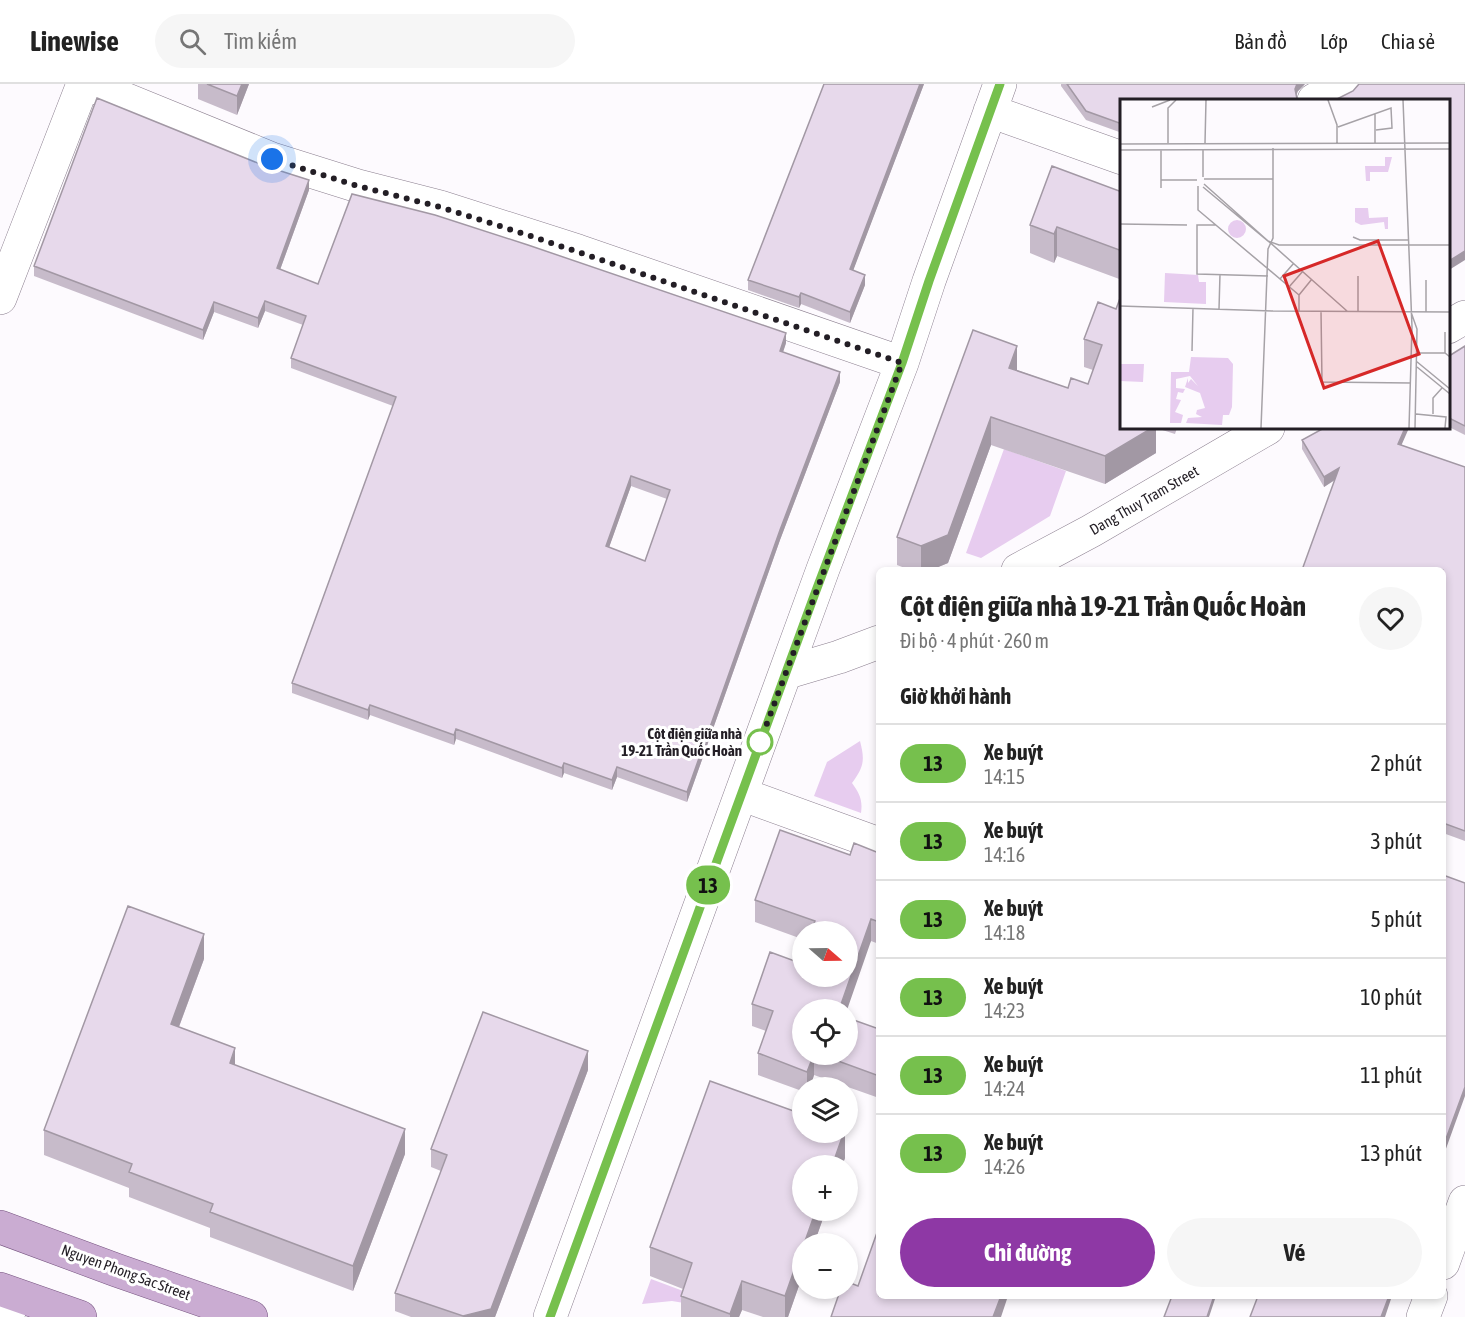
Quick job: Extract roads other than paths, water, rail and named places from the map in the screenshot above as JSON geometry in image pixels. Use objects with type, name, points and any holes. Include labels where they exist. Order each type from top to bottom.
[{"type":"main road","name":"Nguyen Phong Sac Street","points":[[0,1227],[251,1317]]},
{"type":"main road","points":[[8,1300],[80,1317]]},
{"type":"street","points":[[0,298],[83,84]]},
{"type":"street","points":[[88,84],[272,159],[358,186],[440,207],[534,237],[902,363]]},
{"type":"street","points":[[1316,99],[1344,84]]},
{"type":"street","points":[[550,1317],[785,673],[902,363],[995,98],[1120,157]]},
{"type":"street","points":[[1450,326],[1465,317]]},
{"type":"street","name":"Dang Thuy Tram Street","points":[[1024,567],[1091,531],[1266,429]]},
{"type":"street","points":[[785,673],[876,643]]},
{"type":"street","points":[[741,794],[876,843]]},
{"type":"street","points":[[1446,1255],[1465,1202]]},
{"type":"street","points":[[1423,1317],[1430,1299]]},
{"type":"place","name":"Cột điện giữa nhà 19-21 Trần Quốc Hoàn","points":[[760,742]]}]
